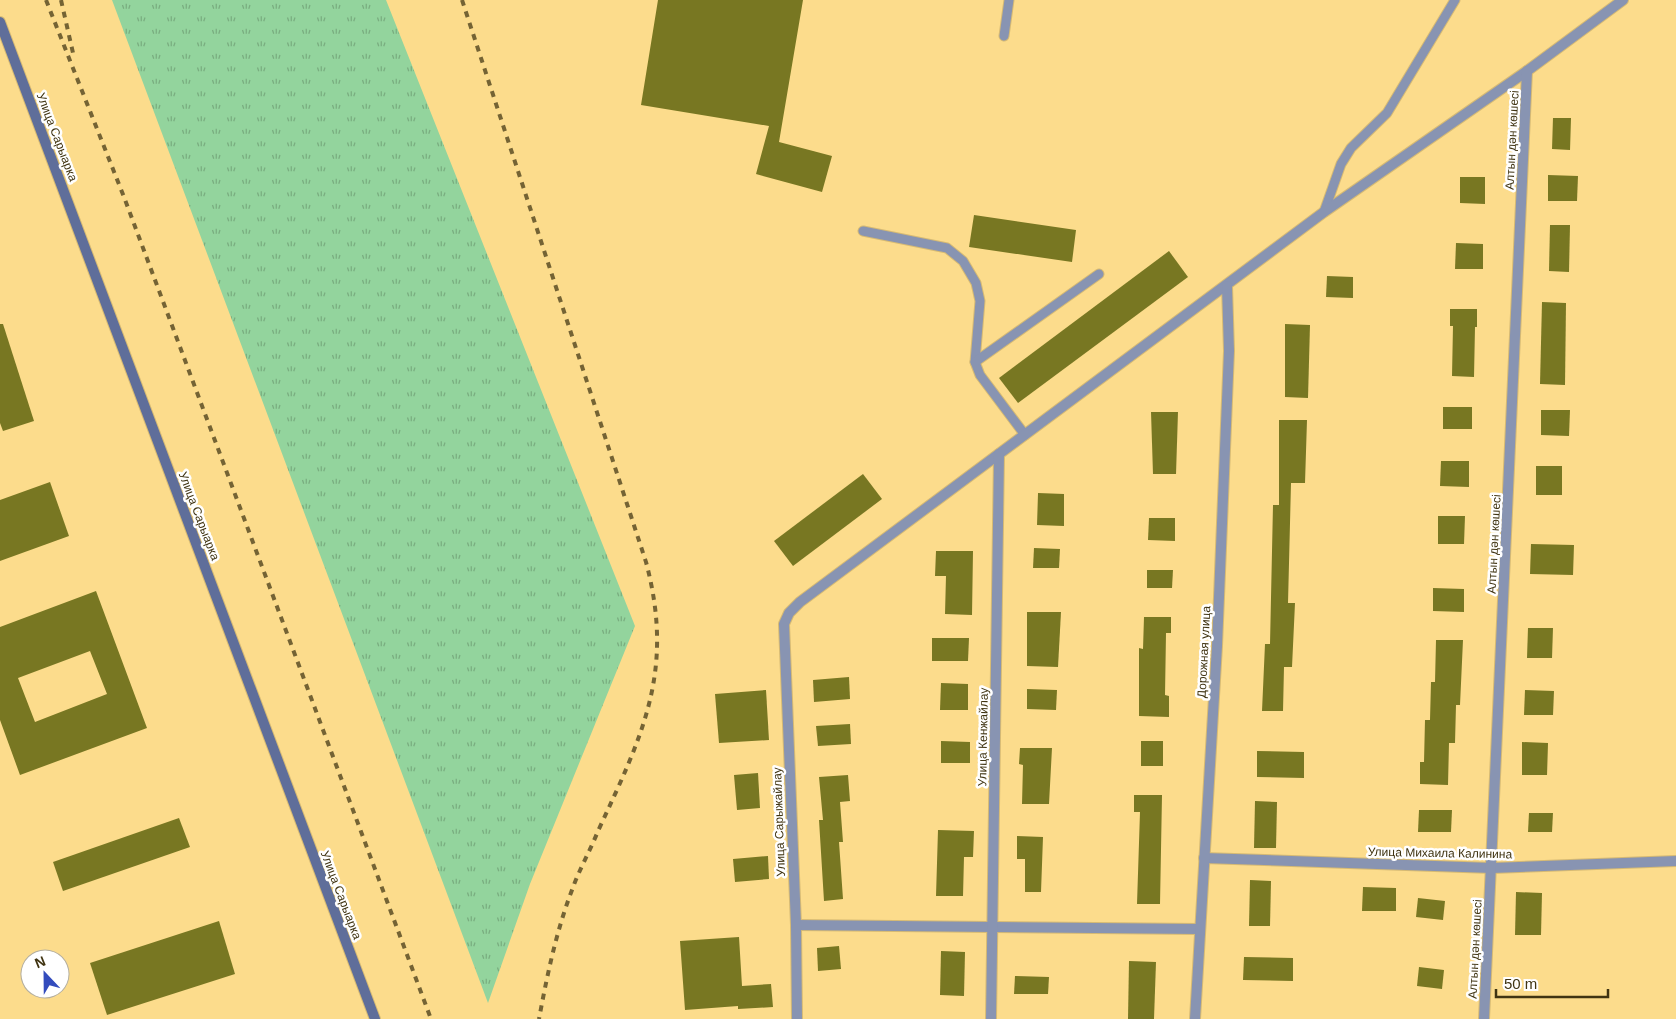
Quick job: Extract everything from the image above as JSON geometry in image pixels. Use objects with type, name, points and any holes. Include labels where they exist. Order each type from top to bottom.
[{"type":"main road","name":"Улица Сарыарка","points":[[0,22],[374,1019]]},
{"type":"street","points":[[999,454],[1324,212],[1527,71],[1623,0]]},
{"type":"street","name":"Алтын дән көшесі","points":[[1484,1019],[1527,71]]},
{"type":"street","name":"Дорожная улица","points":[[1195,1019],[1217,646],[1229,351],[1227,286]]},
{"type":"street","name":"Улица Сарыжайлау","points":[[797,1019],[796,925],[784,624],[789,612],[800,602],[999,454]]},
{"type":"street","name":"Улица Кенжайлау","points":[[991,1019],[994,929],[999,454]]},
{"type":"street","name":"Улица Михаила Калинина","points":[[1204,858],[1492,868],[1676,861]]},
{"type":"street","points":[[796,925],[994,929],[1199,929]]},
{"type":"lane","points":[[1004,36],[1009,0]]},
{"type":"lane","points":[[1324,212],[1341,164],[1350,148],[1387,112],[1455,0]]},
{"type":"lane","points":[[863,231],[947,248],[963,261],[976,283],[980,301],[975,362],[980,374],[1024,435]]},
{"type":"lane","points":[[975,362],[1099,274]]},
{"type":"green space","points":[[112,0],[386,0],[635,626],[530,884],[488,1003]]},
{"type":"building","points":[[658,0],[803,0],[779,142],[832,156],[822,192],[756,174],[769,126],[641,105]]},
{"type":"building","points":[[1553,118],[1571,118],[1570,150],[1552,149]]},
{"type":"building","points":[[1548,175],[1578,176],[1577,201],[1548,201]]},
{"type":"building","points":[[1460,177],[1485,177],[1485,204],[1460,203]]},
{"type":"building","points":[[974,215],[1076,230],[1072,262],[969,247]]},
{"type":"building","points":[[1550,225],[1570,225],[1569,272],[1549,271]]},
{"type":"building","points":[[1456,243],[1483,244],[1483,269],[1455,269]]},
{"type":"building","points":[[1169,251],[1188,277],[1018,403],[999,378]]},
{"type":"building","points":[[1327,276],[1353,277],[1353,298],[1326,297]]},
{"type":"building","points":[[1542,302],[1566,303],[1565,385],[1540,384]]},
{"type":"building","points":[[1450,309],[1477,309],[1474,377],[1452,376],[1453,326],[1450,326]]},
{"type":"building","points":[[0,324],[3,324],[34,421],[3,431],[0,423]]},
{"type":"building","points":[[1285,324],[1310,325],[1308,398],[1285,397]]},
{"type":"building","points":[[1443,407],[1472,407],[1472,429],[1443,429]]},
{"type":"building","points":[[1541,410],[1570,410],[1569,436],[1541,435]]},
{"type":"building","points":[[1151,412],[1178,412],[1176,474],[1153,474]]},
{"type":"building","points":[[1279,420],[1307,420],[1305,483],[1291,483],[1288,603],[1295,603],[1292,667],[1284,667],[1283,711],[1262,711],[1265,644],[1270,644],[1273,505],[1279,505]]},
{"type":"building","points":[[1441,461],[1469,461],[1469,487],[1440,486]]},
{"type":"building","points":[[1536,466],[1562,466],[1562,495],[1536,495]]},
{"type":"building","points":[[863,474],[882,499],[793,566],[774,541]]},
{"type":"building","points":[[50,482],[69,536],[0,561],[0,500]]},
{"type":"building","points":[[1038,493],[1064,494],[1064,526],[1037,525]]},
{"type":"building","points":[[1438,516],[1465,516],[1464,544],[1438,544]]},
{"type":"building","points":[[1149,518],[1175,518],[1175,541],[1148,540]]},
{"type":"building","points":[[1531,544],[1574,545],[1573,575],[1530,574]]},
{"type":"building","points":[[1034,548],[1060,549],[1059,568],[1033,568]]},
{"type":"building","points":[[936,551],[973,551],[972,615],[945,614],[946,576],[935,576]]},
{"type":"building","points":[[1147,570],[1173,570],[1172,588],[1147,588]]},
{"type":"building","points":[[1433,588],[1464,589],[1464,612],[1433,611]]},
{"type":"building","points":[[96,591],[147,728],[20,775],[0,720],[0,627]],"holes":[[[90,651],[107,694],[35,722],[18,678]]]},
{"type":"building","points":[[1027,612],[1061,612],[1058,667],[1027,666]]},
{"type":"building","points":[[1144,617],[1171,617],[1171,633],[1166,633],[1165,695],[1169,696],[1169,717],[1139,716],[1139,648],[1143,649]]},
{"type":"building","points":[[1528,628],[1553,628],[1552,658],[1527,658]]},
{"type":"building","points":[[932,638],[969,638],[968,661],[932,661]]},
{"type":"building","points":[[1436,640],[1463,640],[1460,705],[1456,705],[1455,743],[1449,743],[1448,785],[1420,784],[1420,762],[1424,762],[1425,720],[1430,720],[1431,682],[1435,682]]},
{"type":"building","points":[[849,677],[850,699],[814,702],[813,680]]},
{"type":"building","points":[[941,683],[968,684],[968,710],[940,710]]},
{"type":"building","points":[[1027,689],[1057,690],[1056,710],[1027,709]]},
{"type":"building","points":[[766,690],[769,740],[719,743],[715,694]]},
{"type":"building","points":[[1525,690],[1554,691],[1553,715],[1524,715]]},
{"type":"building","points":[[850,724],[851,744],[818,746],[816,726]]},
{"type":"building","points":[[941,741],[970,742],[970,763],[941,763]]},
{"type":"building","points":[[1141,741],[1163,741],[1163,766],[1141,766]]},
{"type":"building","points":[[1522,742],[1548,743],[1547,775],[1522,775]]},
{"type":"building","points":[[1020,748],[1052,748],[1049,804],[1022,804],[1023,765],[1019,764]]},
{"type":"building","points":[[1257,751],[1304,752],[1304,778],[1257,777]]},
{"type":"building","points":[[758,773],[760,808],[737,810],[734,775]]},
{"type":"building","points":[[848,775],[850,801],[840,802],[843,842],[839,842],[843,899],[824,901],[819,820],[823,820],[819,777]]},
{"type":"building","points":[[1134,795],[1162,795],[1160,904],[1137,904],[1140,812],[1134,812]]},
{"type":"building","points":[[1255,801],[1277,802],[1276,848],[1254,848]]},
{"type":"building","points":[[1419,810],[1452,810],[1451,832],[1418,832]]},
{"type":"building","points":[[1529,813],[1553,813],[1552,832],[1528,832]]},
{"type":"building","points":[[179,818],[190,847],[63,891],[53,862]]},
{"type":"building","points":[[938,830],[974,831],[973,857],[964,857],[963,896],[936,896]]},
{"type":"building","points":[[1017,836],[1043,837],[1041,892],[1025,892],[1025,859],[1017,859]]},
{"type":"building","points":[[768,856],[769,879],[735,882],[733,859]]},
{"type":"building","points":[[1250,880],[1271,881],[1270,926],[1249,926]]},
{"type":"building","points":[[1363,887],[1396,888],[1396,911],[1362,911]]},
{"type":"building","points":[[1516,892],[1542,893],[1541,935],[1515,935]]},
{"type":"building","points":[[1418,898],[1445,901],[1443,920],[1416,917]]},
{"type":"building","points":[[219,921],[235,974],[107,1015],[90,963]]},
{"type":"building","points":[[739,937],[742,986],[771,984],[773,1007],[738,1009],[738,1006],[685,1010],[680,941]]},
{"type":"building","points":[[839,946],[841,969],[818,971],[817,948]]},
{"type":"building","points":[[941,951],[965,952],[964,996],[940,995]]},
{"type":"building","points":[[1244,957],[1293,958],[1293,981],[1243,980]]},
{"type":"building","points":[[1129,961],[1156,962],[1154,1019],[1128,1019]]},
{"type":"building","points":[[1419,967],[1444,970],[1442,989],[1417,986]]},
{"type":"building","points":[[1015,976],[1049,977],[1048,994],[1014,994]]},
{"type":"railway","points":[[46,0],[124,197],[431,1019]]},
{"type":"railway","points":[[61,0],[73,53]]},
{"type":"railway","points":[[462,0],[646,562],[654,601],[657,636],[655,669],[650,701],[641,732],[566,906],[552,954],[539,1019]]}]
